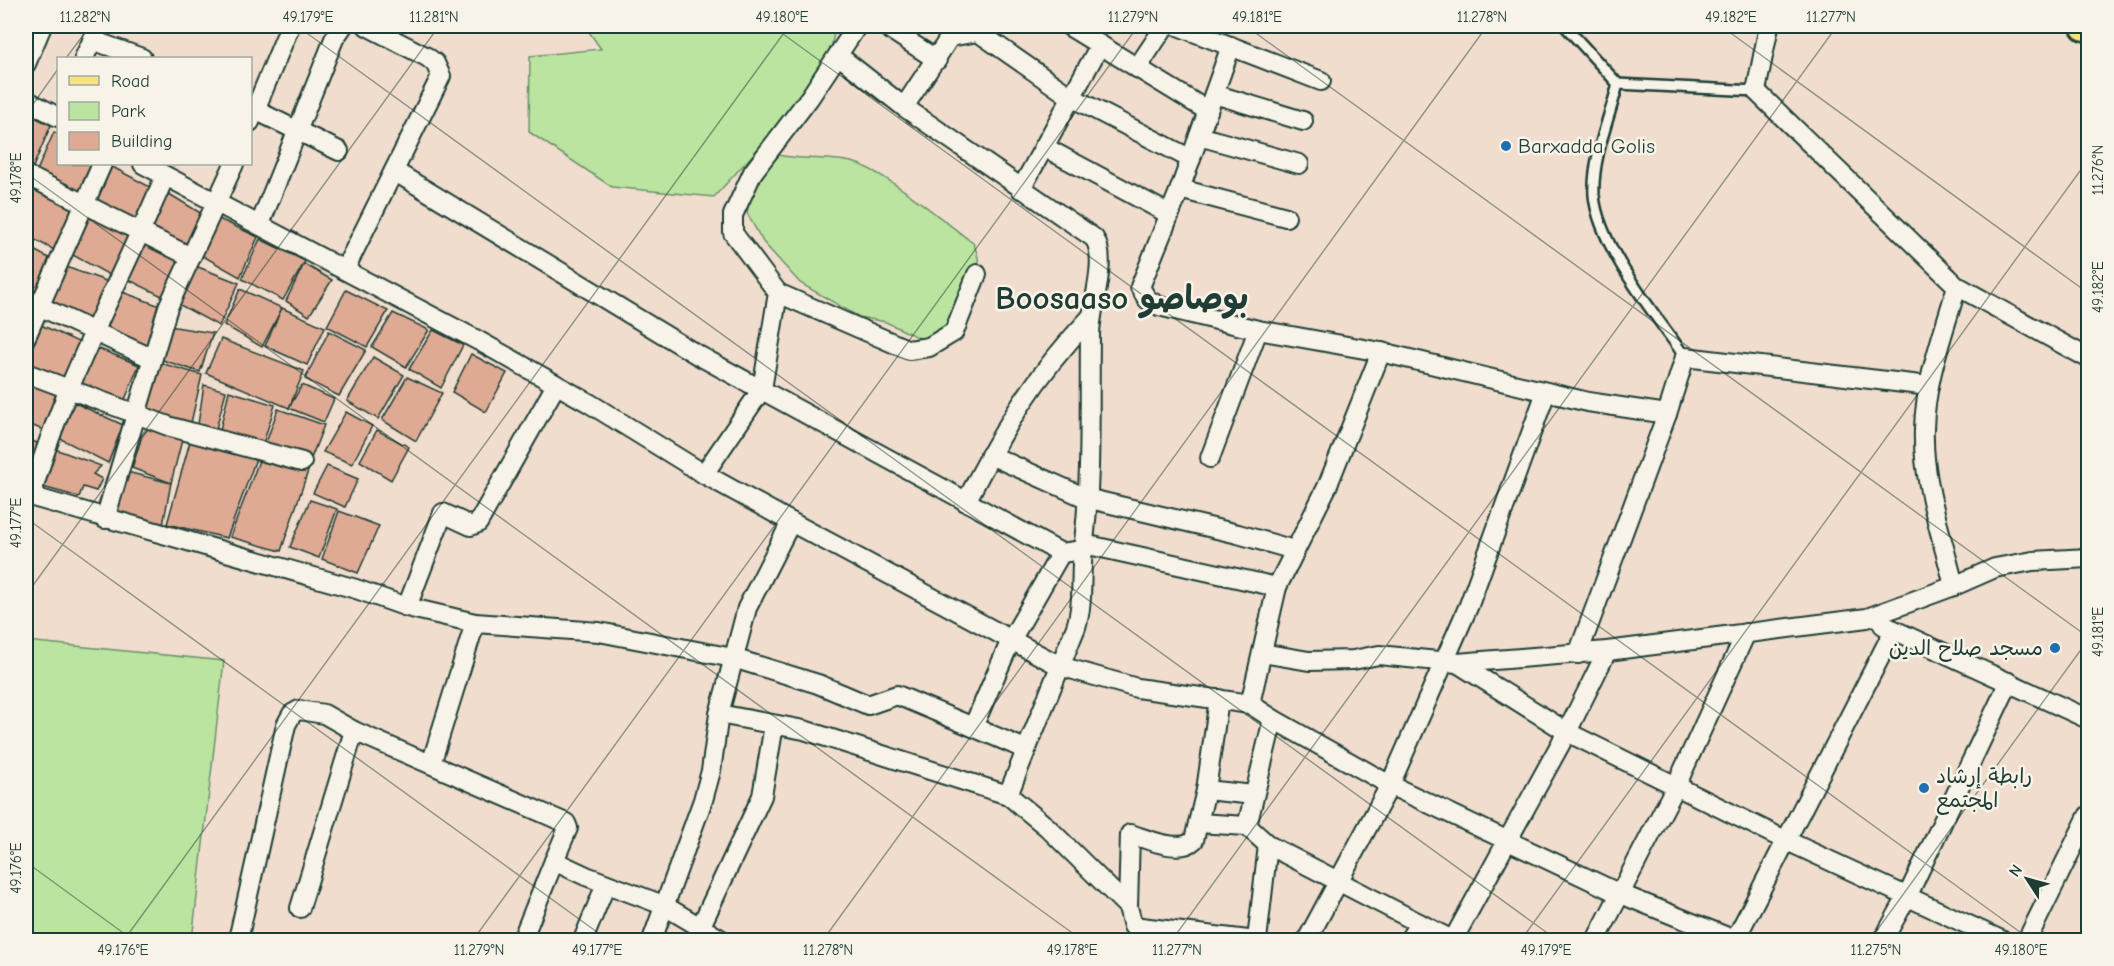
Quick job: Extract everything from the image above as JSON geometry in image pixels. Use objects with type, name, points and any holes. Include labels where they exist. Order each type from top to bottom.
[{"type":"street","points":[[26,64],[42,26]]},
{"type":"street","points":[[290,26],[253,116],[298,131],[339,151]]},
{"type":"street","points":[[260,224],[334,39],[344,26]]},
{"type":"street","points":[[345,269],[441,76],[435,63],[427,57],[367,26]]},
{"type":"street","points":[[857,26],[839,56],[753,172],[733,215],[733,233],[778,293],[909,350],[929,347],[954,332],[977,274]]},
{"type":"street","points":[[885,26],[937,60]]},
{"type":"street","points":[[1069,26],[1208,111]]},
{"type":"street","points":[[1137,68],[1165,26]]},
{"type":"street","points":[[1178,26],[1321,81]]},
{"type":"street","points":[[1769,26],[1756,91],[1958,286],[2088,357]]},
{"type":"street","points":[[903,107],[950,38],[980,29],[1071,97],[1191,159]]},
{"type":"street","points":[[84,57],[95,33],[140,57]]},
{"type":"street","points":[[1021,189],[1100,45]]},
{"type":"street","points":[[1231,46],[1180,189],[1140,287],[1147,299],[1159,306],[1258,330],[1381,352],[1588,402],[1667,414]]},
{"type":"street","points":[[839,56],[903,107],[1094,238],[1100,247],[1101,259],[1090,318],[1086,498],[1077,622],[1008,795]]},
{"type":"street","points":[[1214,94],[1303,121]]},
{"type":"street","points":[[26,100],[57,116]]},
{"type":"street","points":[[1199,136],[1299,164]]},
{"type":"street","points":[[1044,147],[1169,214]]},
{"type":"street","points":[[26,337],[32,304],[85,204],[102,165]]},
{"type":"street","points":[[145,165],[217,205],[260,224],[345,269],[630,427],[704,474],[1060,666],[1137,688],[1250,704],[1390,785],[1618,893],[1735,940],[1894,630]]},
{"type":"street","points":[[105,519],[133,415],[168,307],[234,165]]},
{"type":"street","points":[[394,171],[626,313],[1060,553],[1083,547],[1277,587]]},
{"type":"street","points":[[26,176],[191,257]]},
{"type":"street","points":[[165,176],[142,232],[68,390],[28,496],[356,589],[407,607],[475,623],[599,632],[733,658],[818,684],[868,705],[897,695],[1025,749]]},
{"type":"street","points":[[1180,189],[1286,218]]},
{"type":"street","points":[[1954,586],[1924,462],[1923,428],[1929,387],[1958,286]]},
{"type":"street","points":[[704,474],[762,389],[778,293]]},
{"type":"street","points":[[32,304],[151,358]]},
{"type":"street","points":[[966,502],[1012,414],[1053,357],[1090,318]]},
{"type":"street","points":[[1210,458],[1258,330]]},
{"type":"street","points":[[1250,704],[1277,587],[1294,550],[1309,528],[1381,352]]},
{"type":"street","points":[[1578,654],[1667,414],[1685,357],[1929,387]]},
{"type":"street","points":[[26,373],[133,415],[302,462]]},
{"type":"street","points":[[407,607],[443,513],[471,526],[478,523],[556,385]]},
{"type":"street","points":[[1307,940],[1390,785],[1450,663],[1546,392]]},
{"type":"street","points":[[990,455],[1086,498],[1238,534],[1294,550]]},
{"type":"street","points":[[652,940],[703,800],[711,771],[720,714],[747,608],[791,522]]},
{"type":"street","points":[[973,727],[1011,640],[1060,553]]},
{"type":"street","points":[[1262,653],[1309,661],[1353,660],[1379,655],[1450,663],[1607,651],[1867,618],[2003,567],[2033,561],[2088,558]]},
{"type":"street","points":[[1867,618],[2088,720]]},
{"type":"street","points":[[431,764],[475,623]]},
{"type":"street","points":[[1596,940],[1618,893],[1676,786],[1746,633]]},
{"type":"street","points":[[1198,823],[1247,826],[1268,845],[1452,940],[1567,732],[1607,651]]},
{"type":"street","points":[[1450,663],[1567,732],[1785,840],[2001,940]]},
{"type":"street","points":[[1883,940],[1907,897],[2009,682]]},
{"type":"street","points":[[1219,699],[1206,790],[1194,840],[1189,844],[1171,845],[1130,834],[1128,907],[1136,933],[1248,940]]},
{"type":"street","points":[[238,940],[288,719],[299,710],[313,711],[566,823],[568,828],[566,837],[522,940]]},
{"type":"street","points":[[720,714],[804,730],[1008,795],[1047,827],[1128,907]]},
{"type":"street","points":[[1247,826],[1273,719]]},
{"type":"street","points":[[700,928],[762,796],[774,725]]},
{"type":"street","points":[[300,908],[354,731]]},
{"type":"street","points":[[1206,790],[1254,795]]},
{"type":"street","points":[[2027,940],[2088,816]]},
{"type":"street","points":[[1257,940],[1268,845]]},
{"type":"street","points":[[554,861],[606,884],[663,905],[722,940]]},
{"type":"street","points":[[583,940],[606,884]]},
{"type":"street","points":[[1409,940],[1419,923]]},
{"type":"lane","points":[[1565,26],[1618,84],[1756,91]]},
{"type":"lane","points":[[1618,84],[1599,150],[1594,194],[1598,222],[1635,286],[1685,357]]},
{"type":"green space","points":[[585,26],[835,26],[827,74],[714,197],[612,187],[529,132],[530,56],[601,49]]},
{"type":"green space","points":[[778,155],[846,161],[868,168],[916,199],[973,243],[979,260],[980,285],[979,296],[970,313],[935,342],[917,337],[886,322],[859,317],[800,283],[763,242],[747,213],[750,193]]},
{"type":"green space","points":[[26,641],[224,661],[192,940],[26,940]]},
{"type":"building","points":[[26,113],[51,125],[33,167],[26,164]]},
{"type":"building","points":[[54,132],[57,134],[57,165],[93,165],[79,195],[36,173]]},
{"type":"building","points":[[106,165],[150,187],[134,224],[88,200]]},
{"type":"building","points":[[33,185],[74,207],[54,250],[26,235],[26,201]]},
{"type":"building","points":[[166,192],[207,217],[188,251],[146,227]]},
{"type":"building","points":[[86,212],[129,234],[113,277],[69,253]]},
{"type":"building","points":[[217,218],[258,237],[240,277],[201,255]]},
{"type":"building","points":[[260,239],[305,261],[283,300],[242,279]]},
{"type":"building","points":[[143,243],[184,261],[166,298],[127,279]]},
{"type":"building","points":[[26,246],[49,258],[35,296],[26,292]]},
{"type":"building","points":[[304,264],[332,280],[309,316],[286,301]]},
{"type":"building","points":[[193,265],[239,283],[219,326],[178,304]]},
{"type":"building","points":[[63,266],[109,282],[93,322],[48,301]]},
{"type":"building","points":[[240,289],[282,308],[262,347],[224,325]]},
{"type":"building","points":[[117,290],[160,306],[147,346],[101,326]]},
{"type":"building","points":[[346,290],[388,311],[367,347],[327,326]]},
{"type":"building","points":[[282,308],[325,327],[307,365],[265,346]]},
{"type":"building","points":[[393,313],[429,330],[406,367],[372,347]]},
{"type":"building","points":[[41,325],[87,346],[70,381],[26,364]]},
{"type":"building","points":[[169,326],[213,333],[200,372],[159,359]]},
{"type":"building","points":[[433,330],[463,345],[441,388],[409,369]]},
{"type":"building","points":[[329,331],[366,350],[339,396],[305,379]]},
{"type":"building","points":[[221,339],[304,371],[289,408],[206,373]]},
{"type":"building","points":[[97,348],[139,365],[124,402],[79,383]]},
{"type":"building","points":[[471,354],[507,373],[486,412],[452,392]]},
{"type":"building","points":[[373,357],[404,375],[378,419],[347,401]]},
{"type":"building","points":[[157,362],[202,375],[190,427],[141,412]]},
{"type":"building","points":[[407,377],[442,393],[416,441],[382,420]]},
{"type":"building","points":[[26,381],[57,395],[43,430],[26,423]]},
{"type":"building","points":[[204,385],[226,391],[215,433],[197,431]]},
{"type":"building","points":[[302,385],[334,399],[324,422],[289,408]]},
{"type":"building","points":[[229,391],[275,405],[262,447],[220,430]]},
{"type":"building","points":[[73,402],[123,425],[108,463],[57,437]]},
{"type":"building","points":[[278,409],[324,425],[310,461],[264,448]]},
{"type":"building","points":[[346,412],[372,426],[352,464],[323,452]]},
{"type":"building","points":[[151,425],[183,436],[171,483],[132,468],[142,436]]},
{"type":"building","points":[[377,430],[409,447],[391,480],[360,461]]},
{"type":"building","points":[[26,438],[39,444],[26,477]]},
{"type":"building","points":[[191,438],[257,456],[227,538],[167,524]]},
{"type":"building","points":[[55,449],[101,466],[93,474],[102,479],[96,491],[83,487],[79,497],[39,486]]},
{"type":"building","points":[[260,458],[309,468],[281,551],[230,537]]},
{"type":"building","points":[[327,466],[358,479],[345,507],[313,493]]},
{"type":"building","points":[[127,472],[171,483],[163,525],[116,512]]},
{"type":"building","points":[[310,500],[337,509],[319,558],[290,547]]},
{"type":"building","points":[[339,511],[379,526],[358,573],[322,559]]},
{"type":"place","name":"Barxadda Golis","points":[[1506,146]]},
{"type":"place","name":"مسجد صلاح الدين","points":[[2055,648]]},
{"type":"place","name":"رابطة إرشاد المجتمع","points":[[1924,788]]},
{"type":"district","name":"Boosaaso بوصاصو","points":[[1122,297]]}]
